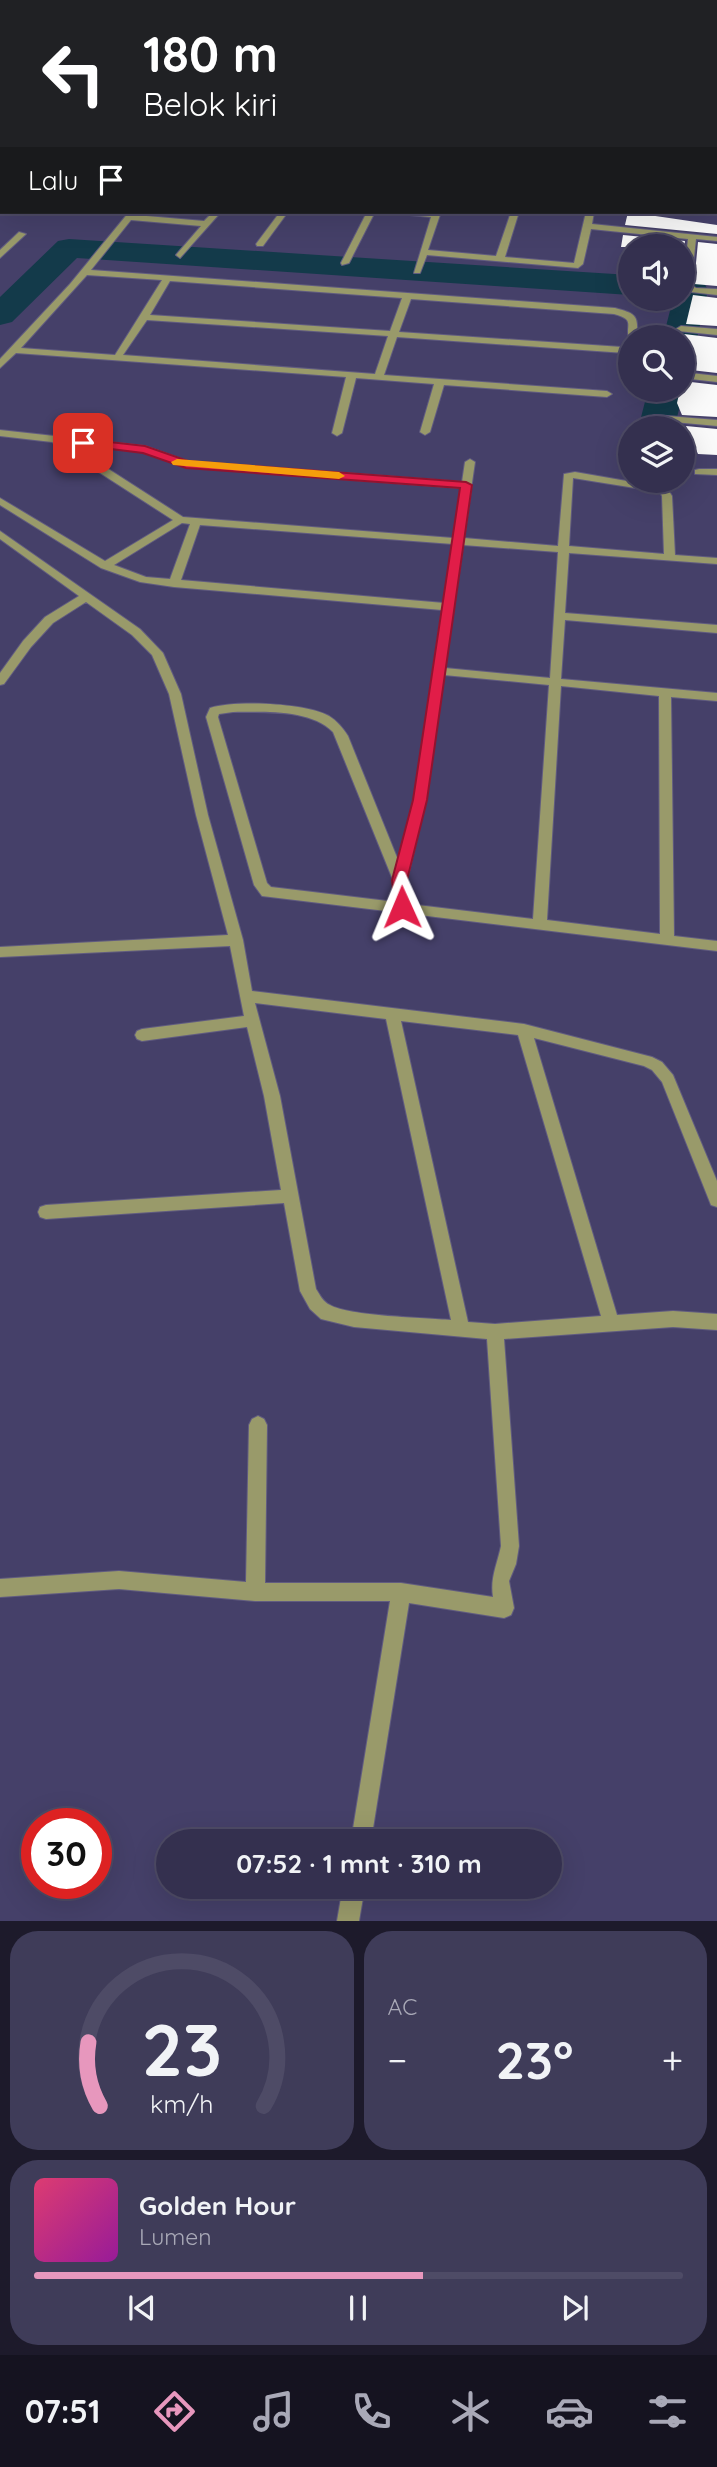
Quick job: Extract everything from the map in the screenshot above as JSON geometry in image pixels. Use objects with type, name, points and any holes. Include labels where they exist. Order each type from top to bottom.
[{"type":"street","points":[[0,365],[85,272],[131,214],[205,223]]},
{"type":"street","points":[[180,255],[215,214]]},
{"type":"street","points":[[260,244],[282,214]]},
{"type":"street","points":[[345,264],[369,214]]},
{"type":"street","points":[[417,271],[437,214]]},
{"type":"street","points":[[500,258],[514,214]]},
{"type":"street","points":[[424,252],[575,267],[579,264],[589,214]]},
{"type":"street","points":[[586,226],[666,234]]},
{"type":"street","points":[[0,256],[22,234]]},
{"type":"street","points":[[695,237],[717,239]]},
{"type":"street","points":[[85,272],[615,311],[629,315],[633,325]]},
{"type":"street","points":[[117,358],[167,279]]},
{"type":"street","points":[[695,290],[717,292]]},
{"type":"street","points":[[379,376],[407,297]]},
{"type":"street","points":[[144,317],[618,350]]},
{"type":"street","points":[[695,330],[717,332]]},
{"type":"street","points":[[14,350],[607,394]]},
{"type":"street","points":[[337,433],[352,374]]},
{"type":"street","points":[[695,376],[717,379]]},
{"type":"street","points":[[425,432],[440,381]]},
{"type":"street","points":[[695,421],[717,423]]},
{"type":"street","points":[[0,433],[145,449],[186,464],[466,485]]},
{"type":"street","points":[[56,440],[180,520],[717,561]]},
{"type":"street","points":[[400,880],[420,800],[470,462]]},
{"type":"street","points":[[699,472],[717,472]]},
{"type":"street","points":[[540,924],[566,479],[575,475],[663,490],[667,496],[670,558]]},
{"type":"street","points":[[0,501],[105,566],[129,577],[174,584],[448,607]]},
{"type":"street","points":[[105,566],[180,520]]},
{"type":"street","points":[[174,584],[196,522]]},
{"type":"street","points":[[0,534],[136,632],[157,653],[175,694],[202,815],[236,940],[246,996],[272,1096],[308,1291],[316,1304],[327,1312],[354,1319],[495,1332],[673,1319],[717,1322]]},
{"type":"street","points":[[0,681],[27,644],[49,620],[86,597]]},
{"type":"street","points":[[559,616],[717,629]]},
{"type":"street","points":[[438,671],[717,697]]},
{"type":"street","points":[[665,692],[667,940]]},
{"type":"street","points":[[402,907],[400,880],[342,736],[336,728],[317,716],[228,706],[214,711],[212,717],[258,877],[267,892],[717,946]]},
{"type":"street","points":[[0,952],[236,940]]},
{"type":"street","points":[[246,996],[524,1030],[634,1057],[657,1066],[668,1079],[717,1200]]},
{"type":"street","points":[[392,1013],[461,1329]]},
{"type":"street","points":[[142,1035],[252,1021]]},
{"type":"street","points":[[524,1030],[611,1323]]},
{"type":"street","points":[[46,1212],[291,1196]]},
{"type":"street","points":[[0,1588],[119,1580],[255,1592],[401,1592],[504,1608],[500,1581],[510,1546],[495,1332]]},
{"type":"street","points":[[255,1592],[258,1425]]},
{"type":"street","points":[[363,1829],[401,1592]]},
{"type":"street","points":[[348,1921],[352,1899]]},
{"type":"building","points":[[628,214],[642,214],[717,225],[717,234],[625,225]]},
{"type":"building","points":[[698,242],[717,244],[717,286],[695,284]]},
{"type":"building","points":[[695,295],[717,298],[717,326],[686,324],[689,311],[695,311]]},
{"type":"building","points":[[695,335],[717,338],[717,373],[695,370]]},
{"type":"building","points":[[695,382],[717,385],[717,417],[682,415],[677,403],[695,402]]},
{"type":"building","points":[[695,427],[717,429],[717,455],[698,454],[695,447]]},
{"type":"waterway","points":[[0,315],[69,248],[618,284]]},
{"type":"waterway","points":[[683,325],[687,311]]},
{"type":"waterway","points":[[659,416],[663,402]]},
{"type":"slow traffic","points":[[177,462],[339,476]]},
{"type":"route","points":[[83,443],[145,449],[186,464],[466,485],[420,800],[400,880],[402,907]]}]
